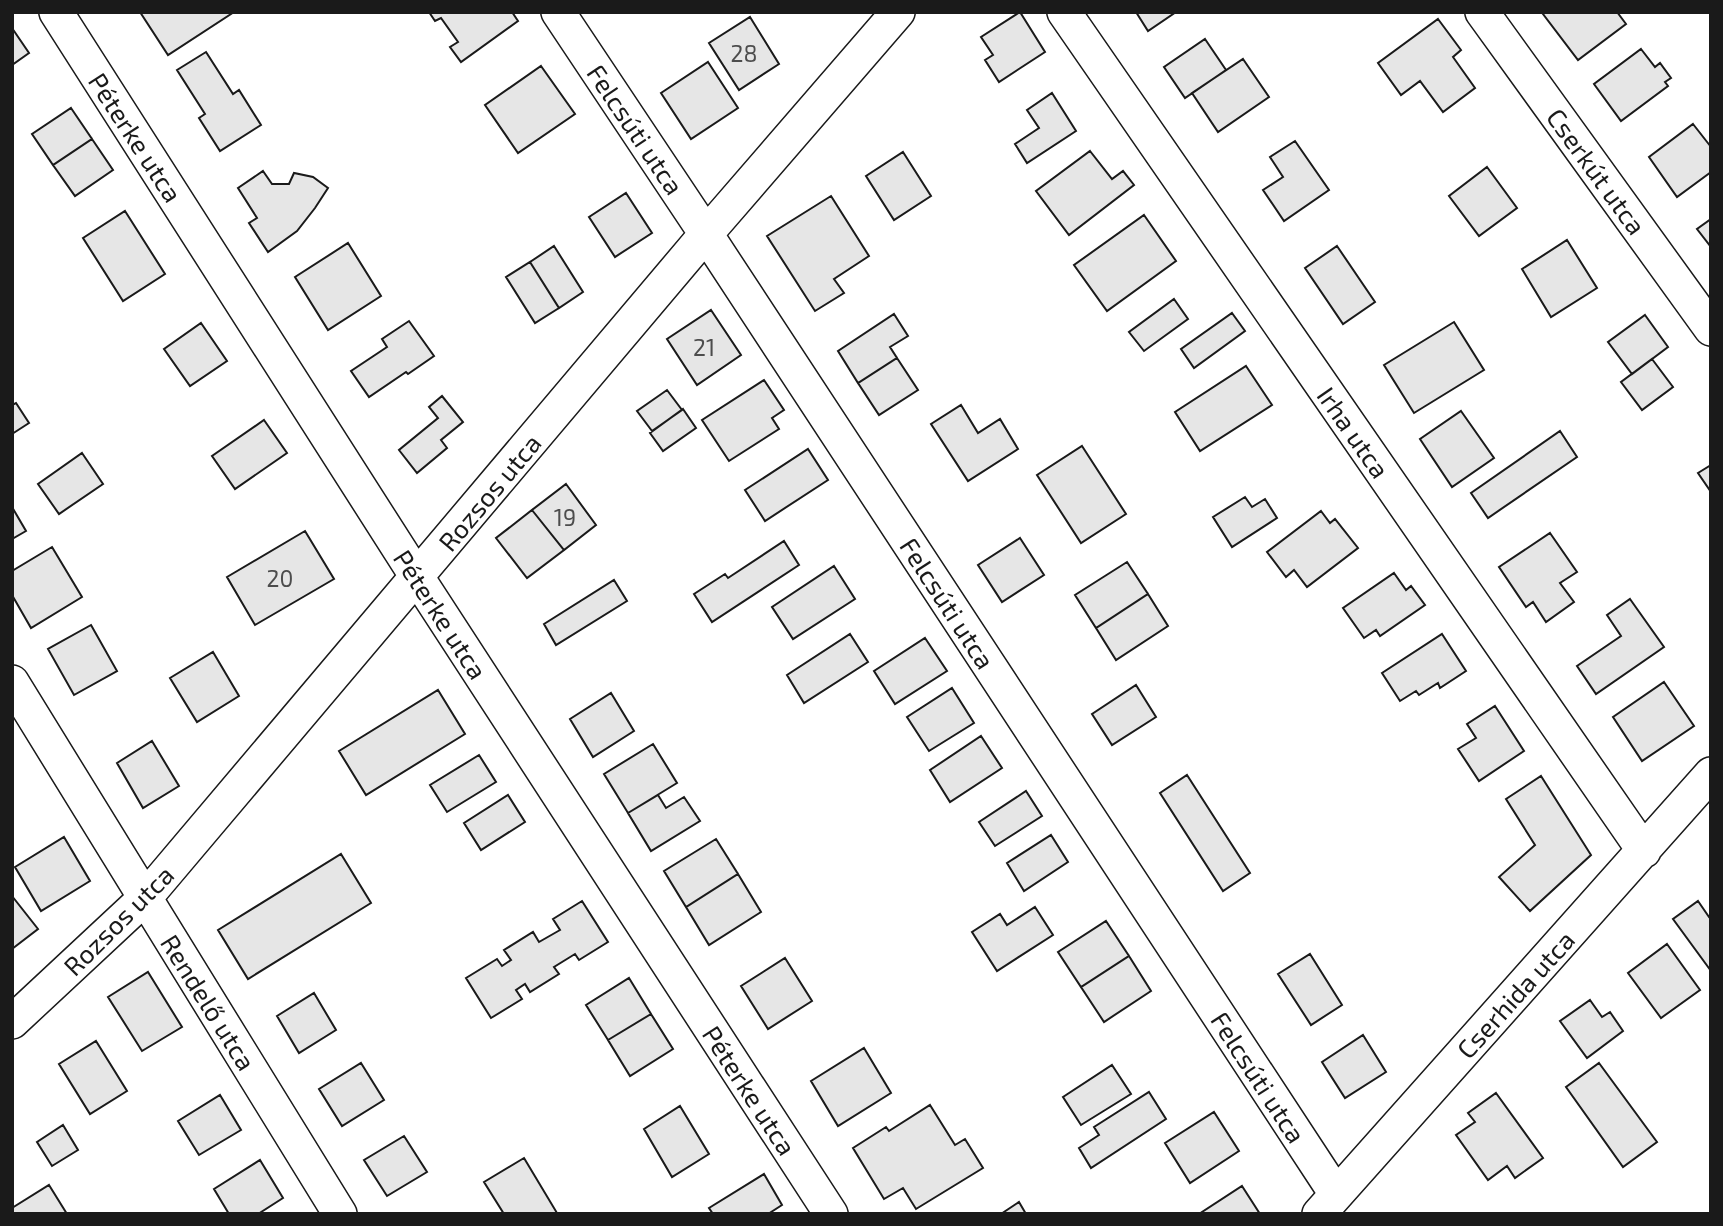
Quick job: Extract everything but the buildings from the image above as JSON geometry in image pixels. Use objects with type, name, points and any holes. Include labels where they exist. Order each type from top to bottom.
[{"type":"street","name":"Péterke utca","points":[[56,12],[417,577],[831,1214]]},
{"type":"street","name":"Felcsúti utca","points":[[558,12],[706,234],[1328,1204]]},
{"type":"street","name":"Rozsos utca","points":[[12,1022],[145,898],[706,234],[898,12]]},
{"type":"street","name":"Irha utca","points":[[1064,12],[1643,851]]},
{"type":"street","name":"Cserkút utca","points":[[1482,12],[1711,329]]},
{"type":"street","name":"Rendelő utca","points":[[12,682],[340,1214]]},
{"type":"street","name":"Cserhida utca","points":[[1328,1204],[1711,774]]}]
